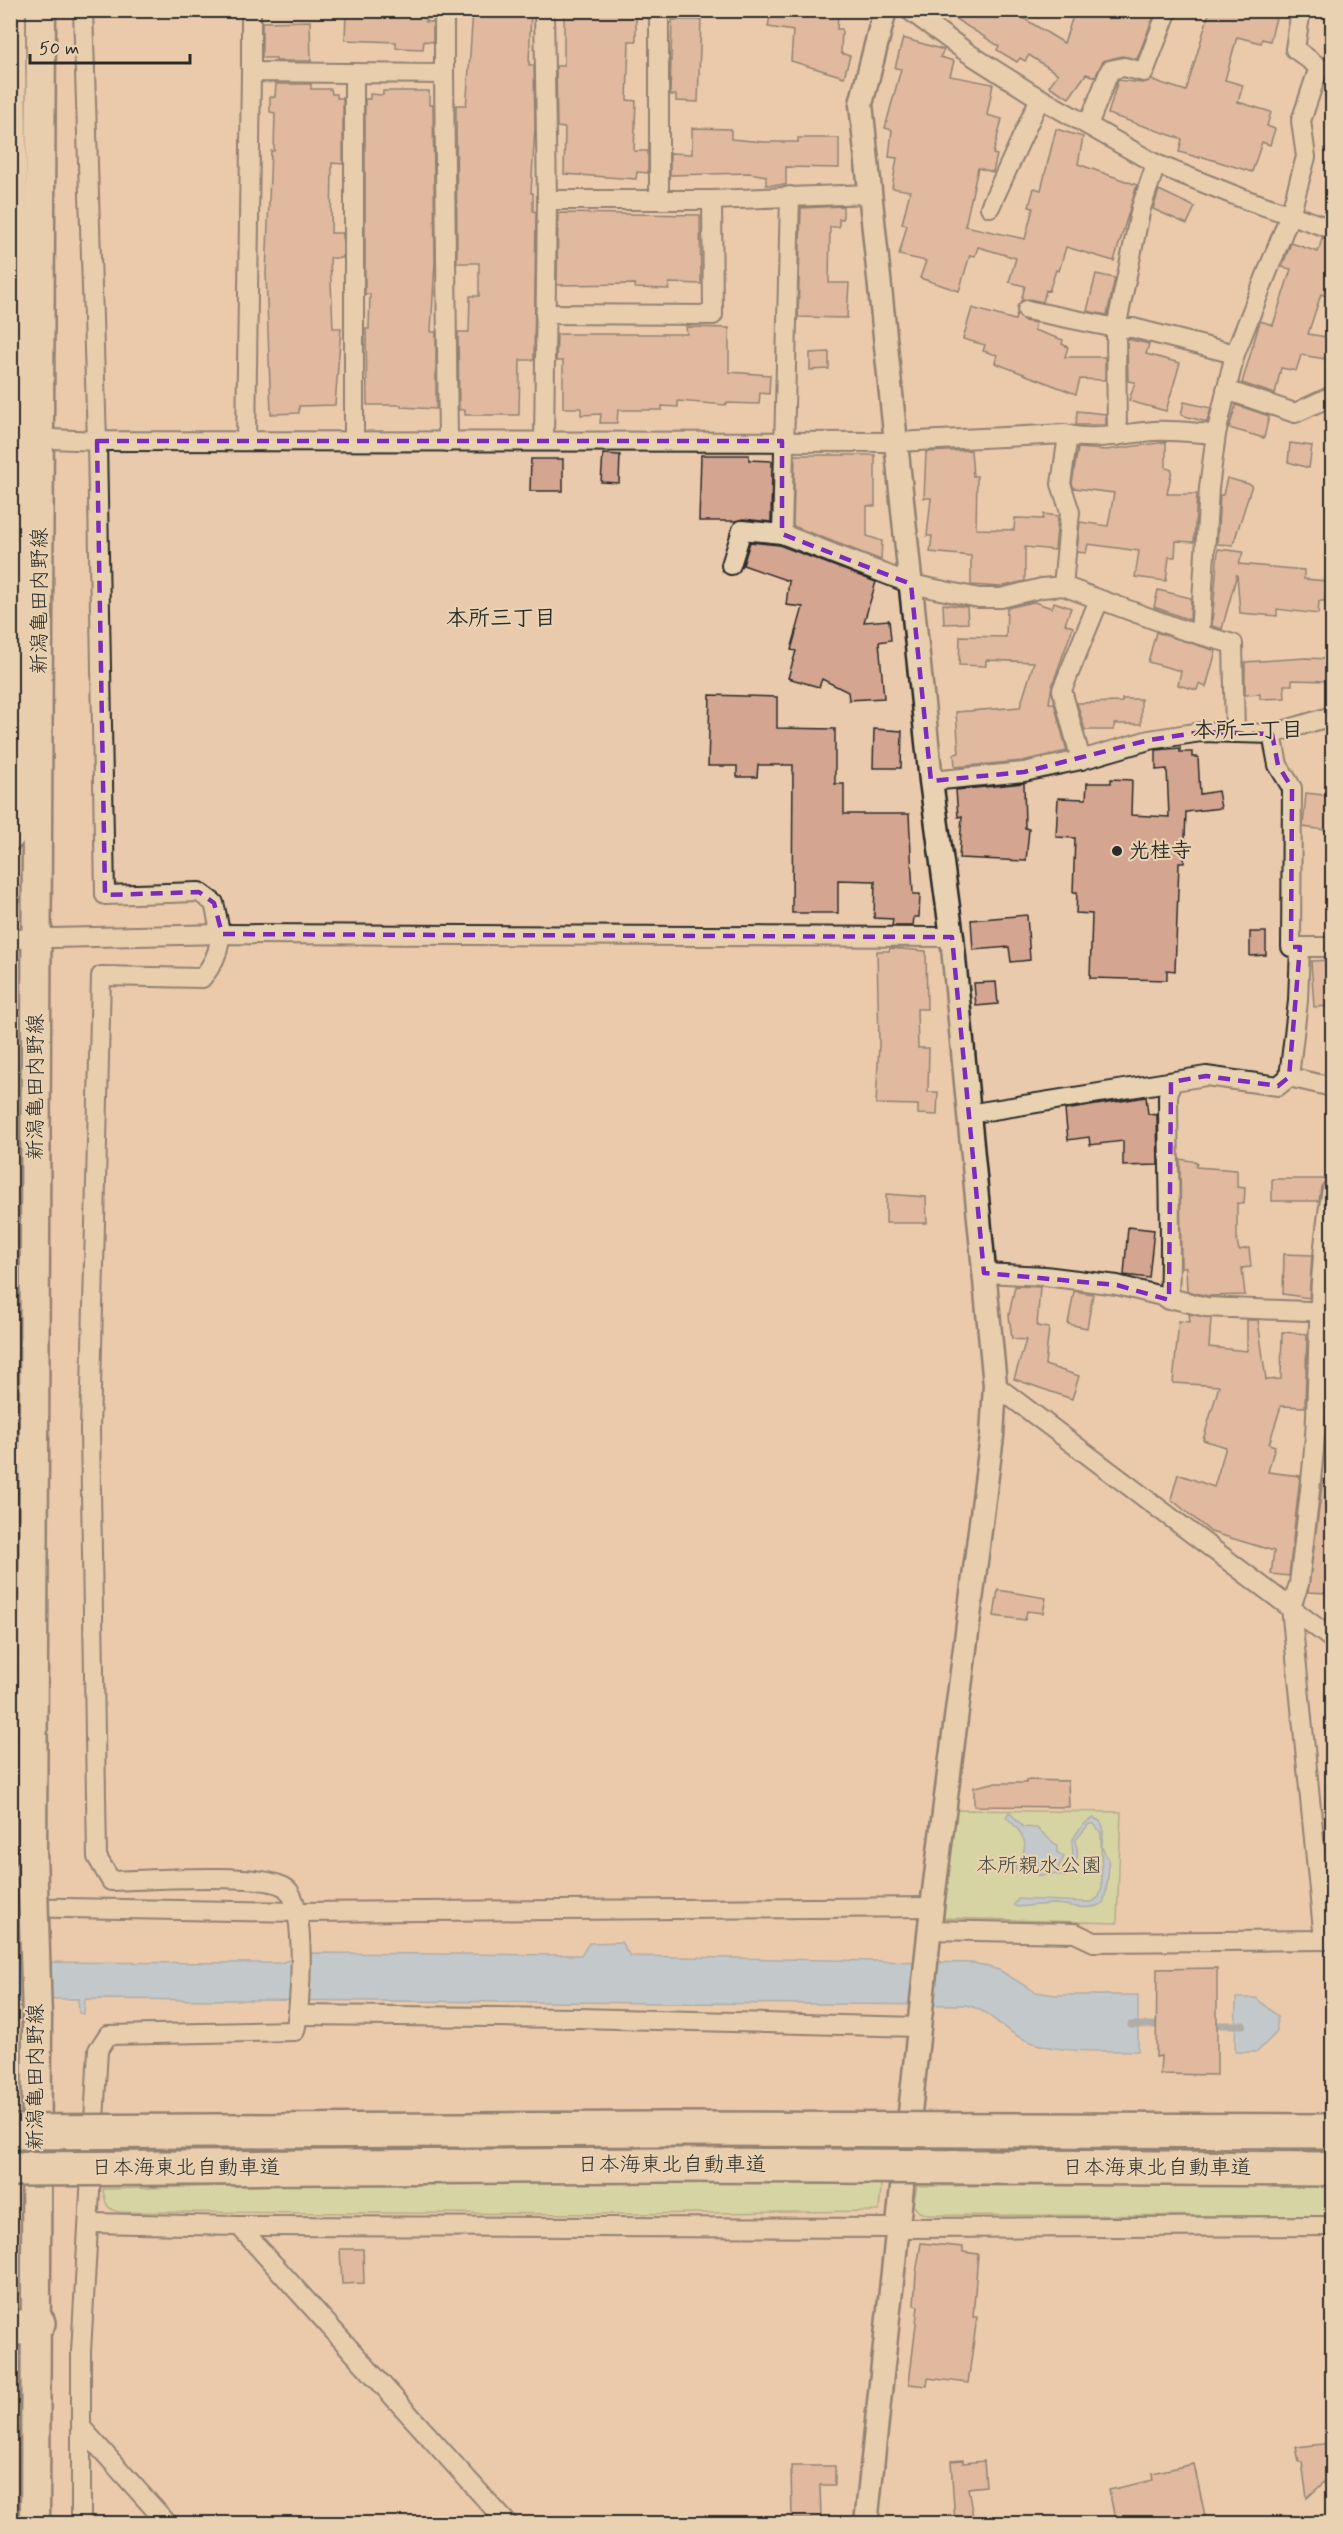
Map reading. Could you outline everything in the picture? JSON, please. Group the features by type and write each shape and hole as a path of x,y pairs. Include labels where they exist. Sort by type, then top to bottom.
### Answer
{"highway":[{"name":"日本海東北自動車道","path":"10,2132 667,2129 1332,2131"},
{"name":"日本海東北自動車道","path":"10,2169 668,2164 1332,2169"}],"main road":[{"name":"新潟亀田内野線","path":"11,10 22,438 32,1852 37,2019 20,2324 35,2523"},
{"name":"新潟亀田内野線","path":"10,836 22,438 41,10"}],"street":[{"path":"81,2523 81,2352 98,2050 108,2035 295,2031 298,2015 300,1942 299,1912 287,1888 277,1883 250,1878 111,1881 97,1857 90,1430 101,976 202,978 213,965 222,934 214,903 199,892 105,895 97,441 83,10"},
{"path":"246,440 251,10"},
{"path":"444,10 448,442"},
{"path":"544,10 547,200 544,441"},
{"path":"659,10 659,200"},
{"path":"866,2523 929,1930 992,1436 996,1385 952,937 931,781 861,104 885,10"},
{"path":"909,10 968,53 1040,98 1156,164 1332,229"},
{"path":"1088,125 1110,70 1124,67 1144,72 1168,10"},
{"path":"1200,634 1209,488 1216,434 1235,354 1290,215 1306,157 1301,121 1319,67 1295,49 1301,10"},
{"path":"251,72 444,74"},
{"path":"354,73 354,440"},
{"path":"990,207 1040,98"},
{"path":"1117,436 1116,328 1140,208 1156,164"},
{"path":"547,200 712,200 870,194"},
{"path":"782,534 782,441 790,196"},
{"path":"545,314 713,315 712,200"},
{"path":"1027,310 1116,328 1133,328 1235,354"},
{"path":"1226,390 1295,413 1332,396"},
{"path":"22,438 97,441 896,442 1068,435 1076,437 1117,436 1156,431 1216,434"},
{"path":"1063,586 1070,512 1060,484 1068,435"},
{"path":"731,565 742,530 782,534 910,584 979,598 1001,598 1042,588 1063,586 1233,644 1235,733"},
{"path":"1081,760 1062,690 1099,600"},
{"path":"931,781 1024,772 1081,760 1149,740 1201,732 1272,734 1332,716"},
{"path":"1272,734 1278,765 1292,788 1291,947 1332,947"},
{"path":"24,939 222,934 952,937"},
{"path":"968,1114 1206,1076 1278,1086 1289,1077 1298,1001 1300,947"},
{"path":"1289,1077 1332,1088"},
{"path":"1169,1300 1171,1252 1168,1201 1168,1096 1171,1082"},
{"path":"929,1930 1075,1933 1094,1942 1328,1940 1291,1607 1299,1584 1316,1418 1325,1311 1326,1225 1332,1189"},
{"path":"984,1273 1045,1276 1117,1286 1206,1307 1325,1311"},
{"path":"996,1385 1332,1639"},
{"path":"10,1907 299,1912 932,1907"},
{"path":"298,2015 579,2018 918,2027"},
{"path":"89,2223 239,2226 897,2228 1332,2226"},
{"path":"239,2226 508,2523"},
{"path":"81,2427 168,2523"}],"highlighted area":[{"path":"97,441 782,441 782,534 911,584 931,781 1024,772 1149,740 1201,732 1272,734 1278,765 1292,788 1291,947 1300,947 1289,1077 1278,1086 1206,1076 1171,1082 1169,1300 1117,1285 984,1273 952,937 222,934 214,903 199,892 105,895"}],"green space":[{"name":"本所親水公園","path":"954,1810 1121,1812 1117,1923 944,1918"},
{"path":"374,2183 880,2183 881,2187 879,2211 630,2214 119,2212 108,2207 103,2189"},
{"path":"1332,2185 1332,2216 929,2215 919,2212 913,2205 917,2186"}],"water":[{"path":"1009,1812 1023,1827 1037,1828 1057,1846 1057,1852 1064,1857 1059,1866 1060,1871 1065,1873 1072,1862 1072,1841 1076,1834 1091,1819 1098,1820 1103,1826 1102,1847 1108,1864 1103,1903 1085,1908 1056,1904 1017,1907 1014,1905 1018,1899 1092,1902 1099,1897 1102,1887 1101,1833 1094,1824 1089,1824 1075,1841 1077,1860 1073,1869 1065,1877 1057,1874 1043,1875 1016,1871 1015,1866 1021,1859 1025,1846 1022,1834 1006,1817"},
{"path":"621,1942 630,1956 974,1963 999,1970 1035,1992 1056,1995 1138,1995 1138,2051 1047,2047 1019,2037 987,2014 965,2005 85,1999 84,2014 79,2013 78,1999 11,1999 11,1962 280,1963 311,1953 581,1955 589,1943"},
{"path":"1236,1998 1256,1998 1277,2016 1277,2032 1257,2052 1235,2052"}],"building":[{"path":"346,10 426,13 426,22 433,22 433,42 424,41 423,49 396,48 396,42 345,40"},
{"path":"473,10 531,10 529,65 534,65 535,127 531,193 533,193 533,211 536,212 534,360 520,360 519,415 465,415 465,410 459,410 458,332 469,332 470,296 479,296 479,263 457,263 456,105 466,105"},
{"path":"564,10 636,12 636,41 629,41 627,100 636,101 634,151 648,151 648,173 637,172 636,179 564,174 565,128 557,127 556,66 564,66"},
{"path":"771,10 831,10 831,14 838,15 837,29 842,29 841,53 850,56 844,77 791,61 793,31 768,27"},
{"path":"941,10 1010,10 1064,43 1075,10 1108,10 1131,17 1133,10 1155,13 1137,59 1122,56 1103,61 1095,77 1086,74 1069,98 1049,86 1058,74 1029,55 1025,61 1020,58 1017,62 997,50 999,46"},
{"path":"1210,10 1278,10 1270,41 1262,39 1261,43 1237,37 1225,80 1243,85 1238,102 1271,112 1267,126 1275,129 1270,145 1262,142 1252,172 1179,152 1182,139 1108,114 1118,80 1142,83 1152,80 1186,91"},
{"path":"672,20 701,20 698,102 676,101 676,95 670,95"},
{"path":"310,21 311,61 276,61 276,58 262,58 262,22"},
{"path":"903,38 944,50 940,57 954,61 950,76 993,84 987,115 1002,119 993,154 997,155 993,172 978,168 965,226 1025,239 1033,208 1029,207 1034,188 1041,190 1056,129 1083,137 1078,164 1137,185 1114,261 1066,247 1059,271 1056,270 1043,302 1029,299 1021,301 1025,286 1009,282 1016,258 978,247 975,256 970,255 959,291 920,278 926,261 899,255 907,225 902,224 910,191 892,188 897,158 889,157 892,130 885,128 901,69 895,68"},
{"path":"276,84 311,84 311,89 331,89 332,94 337,94 337,98 343,98 343,164 332,163 331,233 343,233 343,258 330,258 333,328 341,328 335,405 299,406 299,413 271,414 266,274 271,151 274,151 275,113 270,112 270,97 275,97"},
{"path":"383,91 429,91 429,105 433,105 435,262 431,332 436,332 436,409 401,407 401,405 367,405 366,329 369,329 370,294 365,294 365,99 370,99 370,94 383,95"},
{"path":"692,128 731,129 731,139 764,142 798,142 798,138 839,138 839,168 786,167 786,185 766,185 766,176 749,173 670,175 670,153 692,154"},
{"path":"1159,190 1195,207 1187,224 1153,209"},
{"path":"843,206 843,219 839,219 839,227 830,227 829,283 849,283 847,318 798,317 801,208"},
{"path":"558,213 700,215 701,284 669,283 669,289 635,288 635,284 557,285"},
{"path":"1322,238 1332,240 1332,298 1321,294 1308,334 1332,338 1332,360 1301,355 1296,371 1281,368 1275,394 1242,383 1260,321 1273,325 1291,269 1282,267 1291,243 1318,252"},
{"path":"1096,274 1115,278 1107,315 1087,311"},
{"path":"972,308 1015,320 1017,314 1024,321 1036,323 1034,330 1063,340 1062,344 1068,347 1065,357 1105,357 1105,380 1080,379 1076,394 995,363 997,355 983,351 985,345 963,339"},
{"path":"686,327 729,328 729,372 770,375 769,394 760,393 759,404 726,403 726,405 678,401 678,407 662,406 662,410 618,410 617,423 600,423 601,414 581,415 581,408 563,408 563,361 556,361 557,334 687,334"},
{"path":"1127,339 1149,344 1146,354 1180,363 1166,411 1129,401 1135,382 1128,381"},
{"path":"829,352 829,369 810,370 810,353"},
{"path":"1184,402 1211,408 1207,422 1181,415"},
{"path":"1236,405 1269,416 1264,438 1229,428"},
{"path":"1077,411 1106,414 1106,425 1076,425"},
{"path":"1166,442 1166,468 1172,470 1167,494 1197,494 1194,542 1176,541 1175,557 1169,557 1166,581 1135,577 1139,551 1088,544 1086,553 1077,552 1080,522 1108,526 1114,493 1074,488 1072,483 1078,448 1106,450"},
{"path":"1290,443 1312,446 1309,468 1288,462"},
{"path":"971,450 973,476 977,476 976,529 1014,530 1015,518 1043,519 1044,514 1058,516 1055,550 1025,547 1025,581 1000,587 971,585 971,556 930,552 932,536 927,536 931,498 924,498 926,452"},
{"path":"603,454 620,455 619,483 601,482"},
{"path":"701,455 749,455 749,460 772,461 771,522 743,519 699,521"},
{"path":"795,455 875,455 875,506 867,506 867,536 882,541 881,560 793,526"},
{"path":"531,459 563,459 563,491 530,491"},
{"path":"1227,478 1252,485 1233,545 1217,544 1220,495 1223,495"},
{"path":"750,542 779,545 876,582 864,622 889,620 891,640 879,642 884,698 849,700 848,692 822,679 819,687 788,678 796,651 791,650 803,607 786,605 789,581 743,565"},
{"path":"1218,549 1243,552 1239,564 1304,570 1304,579 1327,581 1325,601 1319,601 1318,614 1277,609 1277,616 1240,613 1237,574 1222,629 1212,626"},
{"path":"1158,590 1191,598 1190,620 1154,607"},
{"path":"1034,602 1052,608 1054,602 1071,608 1065,624 1073,627 1052,686 1049,703 1054,703 1067,751 1022,761 955,767 954,754 959,753 956,712 1020,707 1034,662 986,660 986,666 959,665 960,636 1006,637 1007,608"},
{"path":"943,604 967,607 968,623 944,624"},
{"path":"1156,632 1216,651 1206,687 1199,684 1197,690 1178,685 1181,671 1148,662"},
{"path":"1328,659 1327,681 1292,680 1292,685 1284,685 1285,698 1260,699 1260,694 1245,695 1245,662"},
{"path":"710,695 777,697 777,728 835,729 835,784 844,784 844,814 909,814 913,894 920,894 919,917 914,917 913,926 892,926 893,919 874,918 875,881 838,880 838,913 792,913 793,765 758,765 757,777 737,777 737,766 708,766"},
{"path":"1122,699 1141,699 1141,724 1114,724 1114,730 1085,730 1077,703 1122,702"},
{"path":"874,729 902,731 901,768 873,768"},
{"path":"1180,748 1180,752 1192,752 1192,757 1198,757 1200,794 1218,791 1221,808 1186,812 1184,863 1179,863 1175,971 1167,970 1167,980 1090,978 1092,914 1076,913 1077,892 1073,892 1075,838 1056,837 1058,798 1086,799 1087,783 1111,783 1111,779 1132,780 1131,815 1169,817 1167,769 1156,770 1156,750"},
{"path":"1024,783 1025,828 1029,829 1026,861 959,858 962,816 958,817 956,790"},
{"path":"1306,793 1332,796 1332,831 1303,827"},
{"path":"1027,915 1030,960 1011,962 1009,947 973,950 971,920"},
{"path":"1250,932 1266,932 1266,955 1250,956"},
{"path":"890,948 926,951 927,1009 917,1009 918,1048 929,1048 928,1092 938,1092 937,1115 918,1114 918,1105 876,1104 879,1044 877,951 889,951"},
{"path":"1332,960 1332,1006 1314,1007 1311,961"},
{"path":"996,982 998,1004 976,1006 974,983"},
{"path":"1146,1097 1148,1114 1157,1115 1158,1165 1123,1166 1123,1141 1090,1145 1089,1137 1068,1140 1065,1110"},
{"path":"1180,1159 1197,1162 1196,1167 1237,1170 1237,1187 1245,1188 1244,1204 1237,1203 1237,1241 1239,1250 1249,1248 1251,1267 1242,1268 1245,1295 1208,1296 1187,1291 1186,1267 1181,1267"},
{"path":"1272,1179 1327,1179 1321,1187 1319,1201 1272,1201"},
{"path":"886,1194 926,1197 927,1223 886,1223"},
{"path":"1128,1227 1154,1230 1149,1278 1124,1275"},
{"path":"1284,1254 1312,1255 1309,1298 1283,1294"},
{"path":"1015,1286 1040,1287 1037,1326 1049,1328 1045,1365 1079,1376 1072,1399 1014,1379 1026,1340 1012,1339 1009,1315"},
{"path":"1074,1291 1093,1294 1087,1328 1068,1324"},
{"path":"1189,1314 1211,1318 1209,1347 1247,1351 1247,1320 1258,1320 1266,1380 1281,1379 1282,1332 1307,1334 1305,1407 1281,1406 1269,1444 1275,1446 1268,1472 1300,1476 1289,1576 1271,1574 1274,1551 1211,1532 1171,1499 1178,1474 1214,1487 1226,1447 1203,1440 1219,1386 1173,1383 1179,1321 1190,1322"},
{"path":"1323,1479 1332,1480 1332,1540 1327,1593 1308,1592"},
{"path":"998,1590 1046,1598 1043,1613 1027,1611 1025,1620 994,1616"},
{"path":"1026,1780 1068,1781 1069,1807 974,1806 974,1787 993,1783 1026,1783"},
{"path":"1217,1968 1217,2075 1160,2074 1161,2056 1156,2057 1157,1969"},
{"path":"921,2243 963,2247 963,2252 978,2254 973,2317 977,2317 968,2383 928,2378 927,2386 909,2384 918,2306 914,2305 916,2273"},
{"path":"340,2249 363,2249 364,2283 342,2284"},
{"path":"1332,2443 1332,2475 1307,2498 1302,2462 1299,2462 1296,2447"},
{"path":"963,2460 963,2463 984,2461 986,2486 968,2488 974,2523 955,2523 951,2461"},
{"path":"1194,2464 1205,2516 1172,2523 1116,2523 1109,2490 1153,2480 1152,2473"},
{"path":"791,2466 835,2466 835,2485 820,2485 821,2519 792,2519"}],"waterway":[{"path":"1131,2025 1165,2025"},
{"path":"1209,2025 1243,2025"}],"place":[{"name":"光桂寺","path":"1117,851"}],"district":[{"name":"本所三丁目","path":"501,619"},
{"name":"本所二丁目","path":"1248,731"}]}
